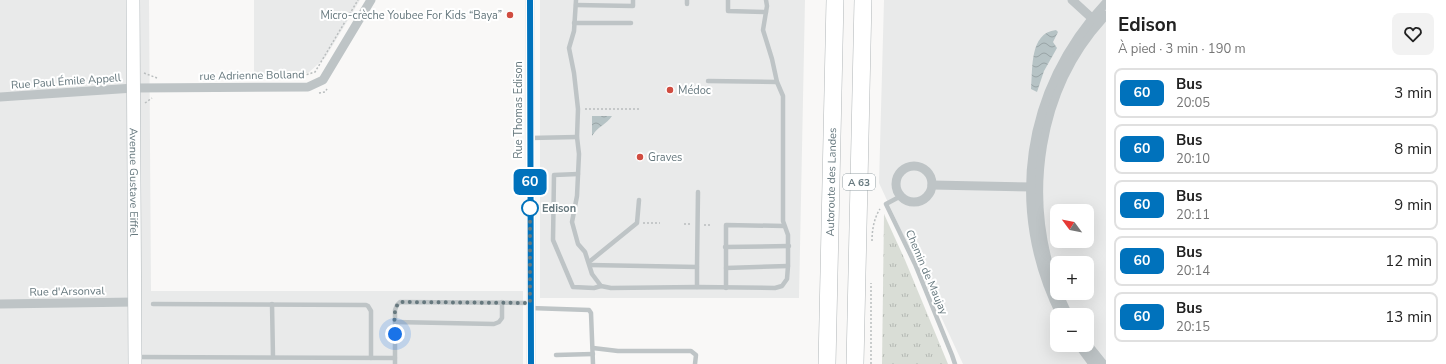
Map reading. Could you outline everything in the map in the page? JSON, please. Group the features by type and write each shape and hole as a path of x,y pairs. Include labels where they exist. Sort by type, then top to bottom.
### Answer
{"highway":[{"name":"Autoroute des Landes","path":"827,364 835,0"},
{"name":"A 63","path":"855,364 863,0"}],"street":[{"name":"Avenue Gustave Eiffel","path":"134,0 135,360"},
{"name":"rue Adrienne Bolland","path":"134,88 308,87 323,80 371,0"},
{"name":"Rue Thomas Edison","path":"530,0 531,364"},
{"path":"1072,0 1094,21"},
{"path":"1058,308 1041,266 1033,225 1034,187 1032,156 1037,131 1051,86 1074,43 1094,21 1106,3"},
{"path":"1094,21 1106,14"},
{"name":"Rue Paul Émile Appell","path":"0,97 134,88"},
{"path":"914,166 924,170 931,179 932,185 930,191 922,200 911,202 901,196 897,191 897,180 899,174 908,167 914,166"},
{"path":"932,185 1034,187"},
{"path":"1034,187 1040,216 1043,242 1050,270"},
{"name":"Rue d'Arsonval","path":"0,304 135,302"},
{"path":"1084,352 1092,364"},
{"path":"1093,352 1103,364"}],"lane":[{"path":"601,286 592,274 585,252 578,244 572,222 577,196 579,154 577,137 578,109 574,73 569,48 574,31 576,2 633,6 633,0"},
{"path":"728,0 728,11 766,12"},
{"path":"578,174 554,175 553,240 573,287 775,288 782,286 787,278 788,266 788,235 783,221 784,96 777,82 771,54 763,30 767,6 766,0"},
{"path":"574,23 631,24"},
{"path":"708,82 777,82"},
{"path":"530,138 577,137"},
{"path":"697,287 696,267 698,192"},
{"path":"886,204 901,196"},
{"path":"589,264 638,223 639,200"},
{"name":"Chemin de Maujay","path":"886,204 914,264 955,364"},
{"path":"726,288 726,226 784,226"},
{"path":"725,246 788,246"},
{"path":"589,264 696,267"},
{"path":"726,268 788,266"},
{"path":"395,364 395,310 400,302 502,302 589,310 591,313 593,364"},
{"path":"395,322 494,324 499,322 502,318 502,302"},
{"path":"153,304 366,305 371,311 372,358"},
{"path":"272,304 273,357"},
{"path":"593,348 618,351 691,351 696,355 695,364"},
{"path":"556,356 593,354"},
{"path":"135,360 273,357 395,358"}],"path":[{"path":"298,77 315,72 358,0"},
{"path":"143,72 156,78"},
{"path":"578,109 639,108"},
{"path":"872,246 874,222 877,213 882,206 886,204"},
{"path":"638,223 660,223"},
{"path":"871,278 871,364"}],"shaded area":[{"path":"0,0 149,0 151,291 523,291 523,364 0,364"},
{"path":"254,0 360,0 325,58 308,73 254,74"},
{"path":"540,0 805,0 799,298 540,298"},
{"path":"884,0 1106,0 1106,364 963,364 879,183"}],"green space":[{"path":"884,214 905,260 948,364 882,364"}],"water":[{"path":"1056,30 1058,32 1053,42 1057,48 1044,71 1037,92 1031,89 1034,53 1041,38 1047,33"},
{"path":"592,116 612,116 592,136"}],"bus line":[{"name":"60","path":"530,0 531,364"}],"place":[{"name":"Micro-crèche Youbee For Kids “Baya”","path":"510,15"},
{"name":"Médoc","path":"670,90"},
{"name":"Graves","path":"640,157"},
{"name":"Edison","path":"530,208"}],"route":[{"path":"395,334 395,310 400,302 530,303 530,208"}]}
